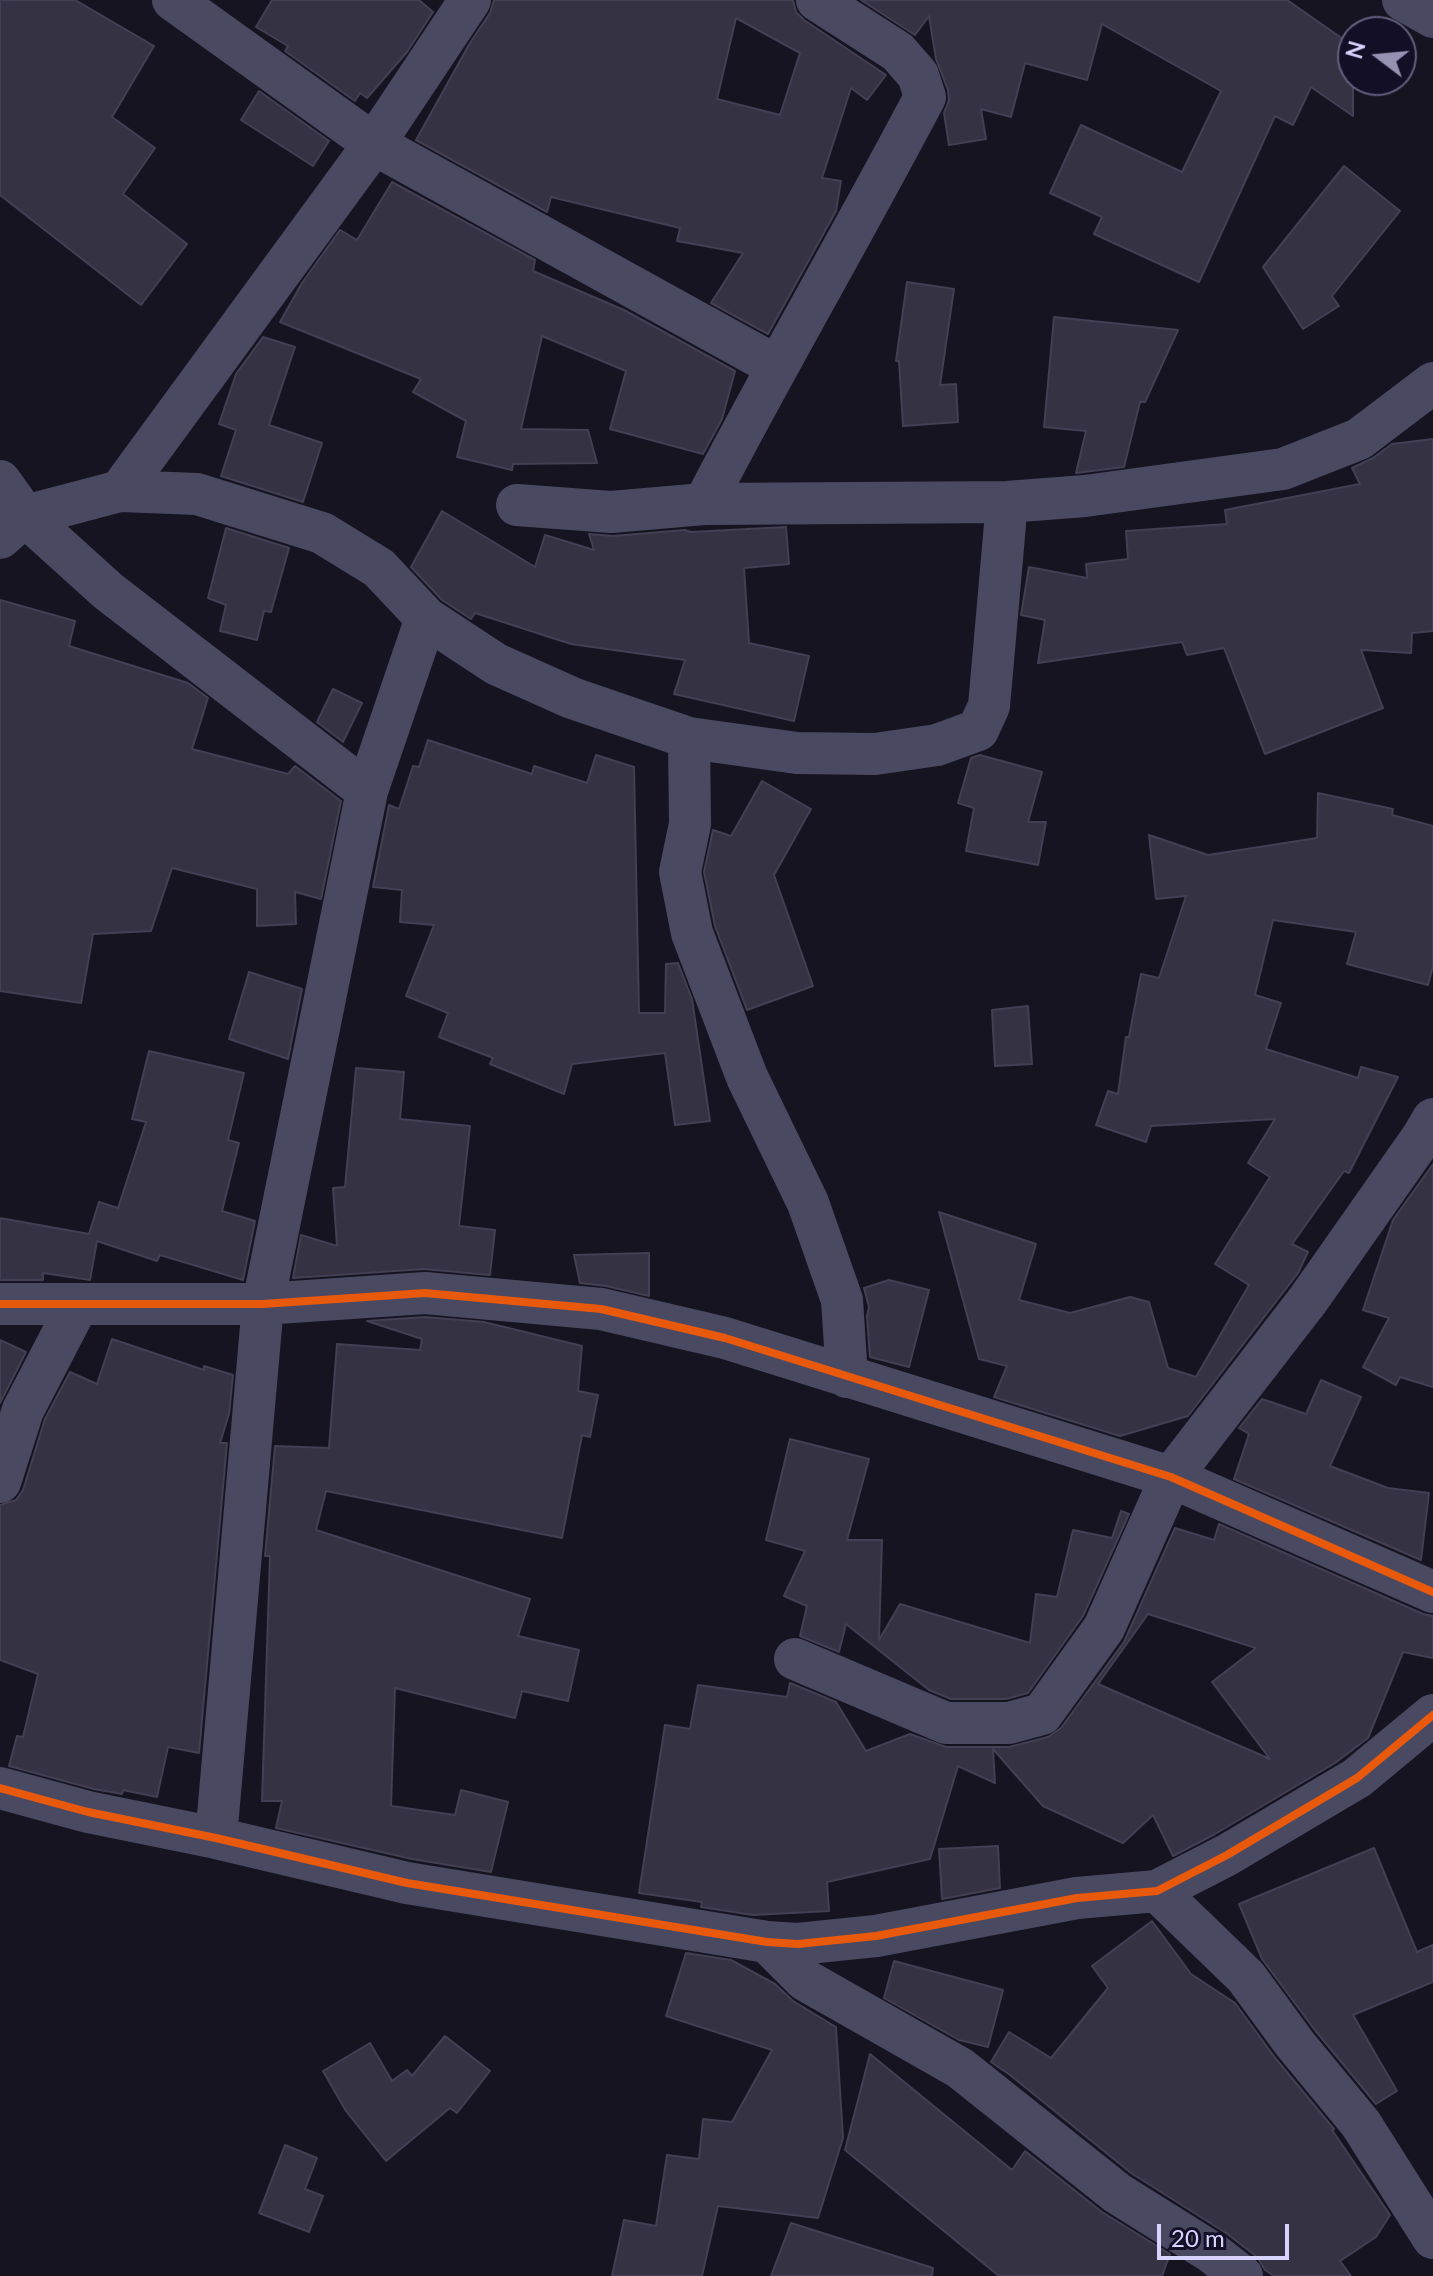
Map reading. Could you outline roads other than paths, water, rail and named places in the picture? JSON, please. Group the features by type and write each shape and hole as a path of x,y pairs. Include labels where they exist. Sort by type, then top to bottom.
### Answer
{"street":[{"path":"173,0 374,144 776,366"},
{"path":"120,491 374,144 470,0"},
{"path":"704,504 776,366 870,202 925,97 918,75 898,52 817,0"},
{"path":"1403,0 1433,17"},
{"path":"517,505 611,512 704,504 1007,502 1085,496 1283,469 1359,439 1433,383"},
{"path":"0,481 12,527 108,591 367,791"},
{"path":"12,527 120,491 197,494 322,533 379,568 426,618 496,664 559,693 689,738 797,753 875,754 937,745 978,730 989,706 1007,502"},
{"path":"216,1838 263,1304 367,791 426,618"},
{"path":"689,738 690,824 680,872 692,933 747,1077 808,1203 842,1300 847,1377"},
{"path":"795,1659 946,1723 1009,1723 1042,1714 1104,1628 1171,1477 1308,1300 1430,1132"},
{"path":"0,1304 263,1304 425,1293 601,1309 725,1338 1171,1477 1433,1592"},
{"path":"0,1482 23,1410 78,1304"},
{"path":"0,1788 88,1812 216,1838 407,1883 767,1942 798,1944 876,1936 1077,1898 1157,1891 1227,1855 1357,1778 1433,1715"},
{"path":"1157,1891 1246,1977 1295,2044 1361,2124 1433,2238"},
{"path":"767,1942 805,1980 960,2068 1117,2193 1211,2252 1242,2276"}]}
